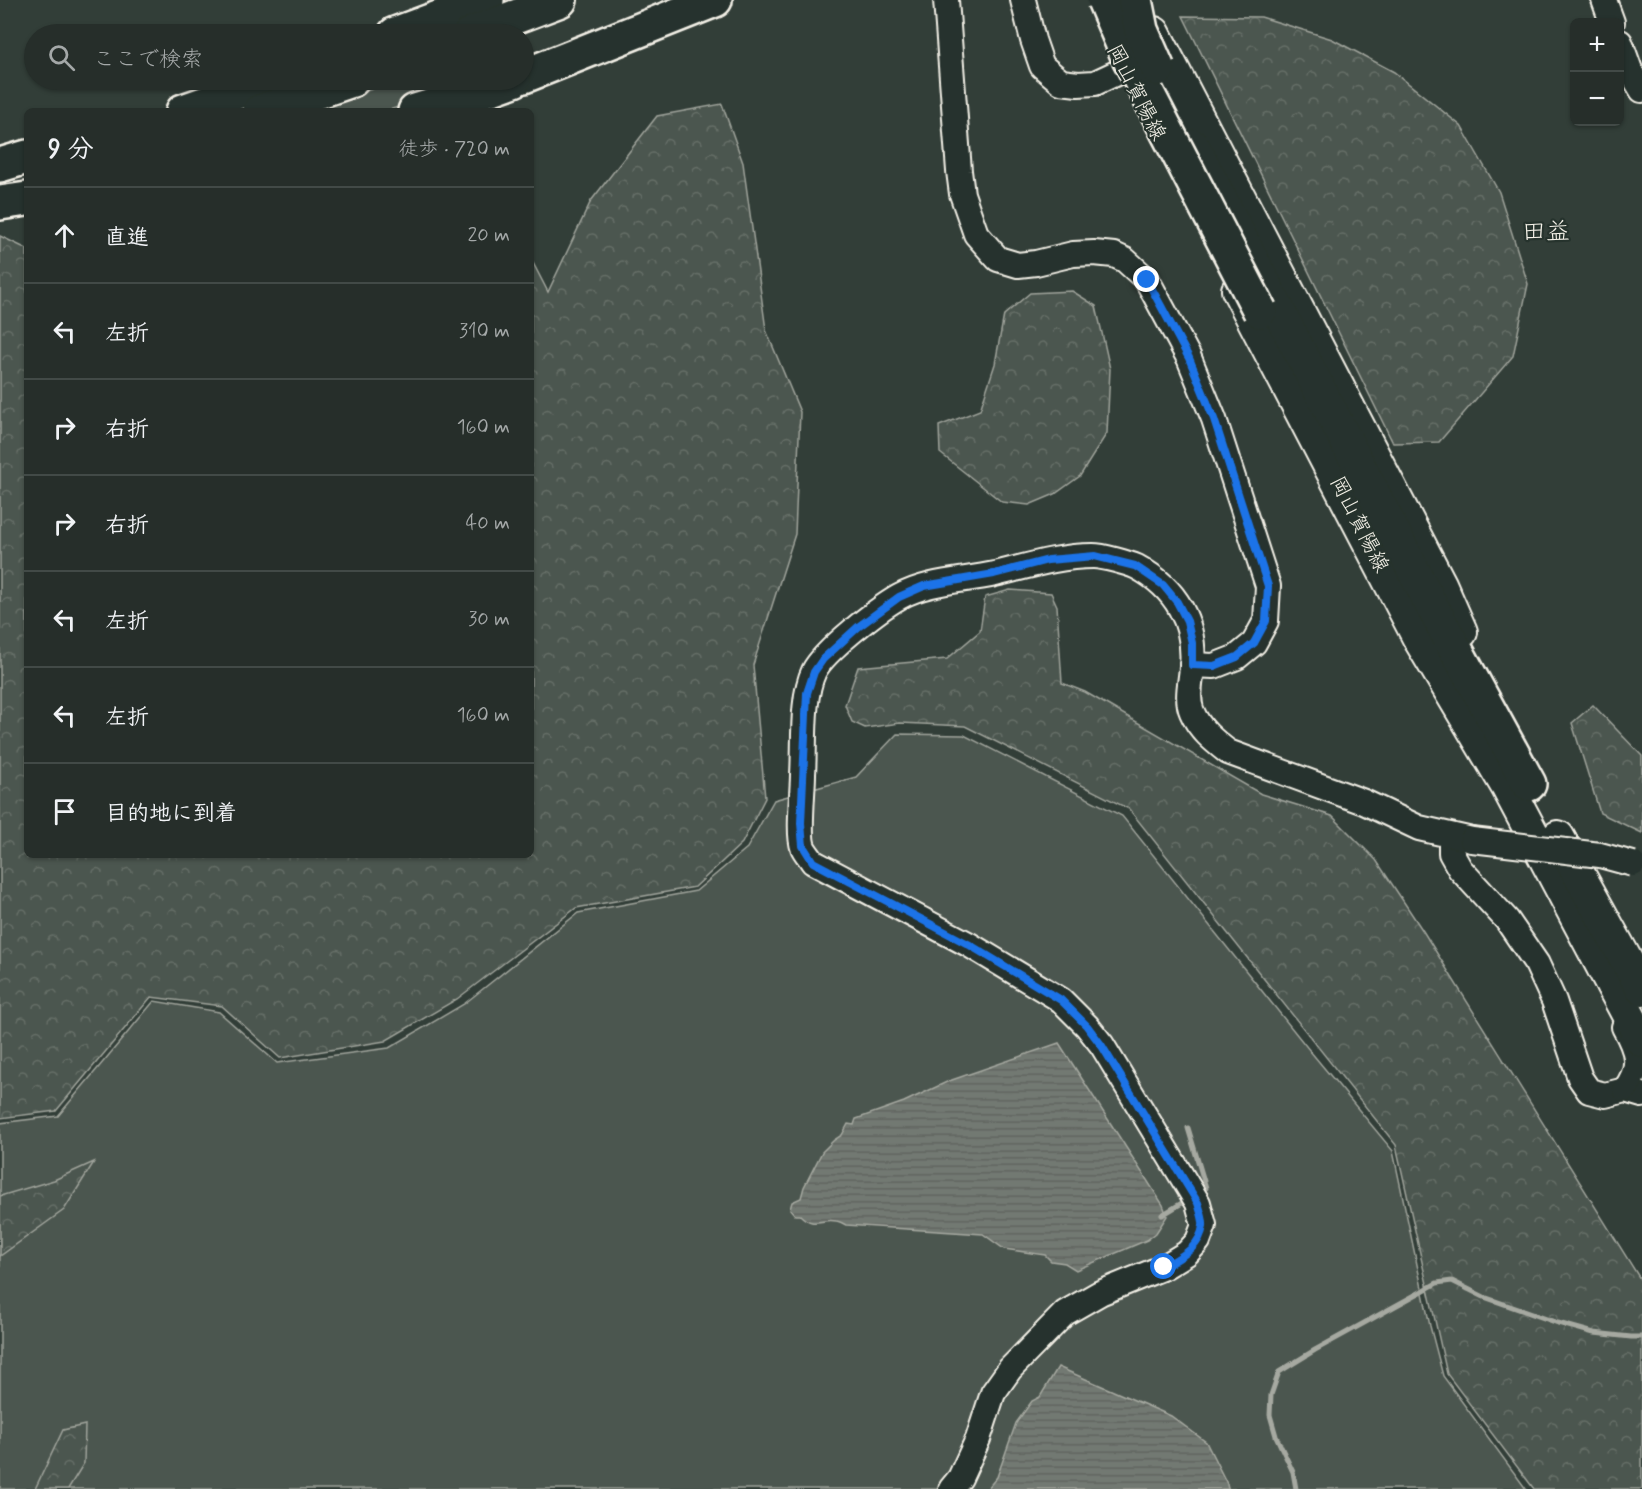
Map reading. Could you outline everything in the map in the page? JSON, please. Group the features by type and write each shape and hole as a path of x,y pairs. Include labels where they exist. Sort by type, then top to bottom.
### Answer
{"highway":[{"path":"436,24 473,15 560,0"},
{"path":"534,72 715,0"},
{"path":"1104,0 1127,54 1260,311 1428,627 1518,785"},
{"path":"1137,0 1141,30 1176,113 1433,608 1518,785"},
{"path":"192,108 244,90"},
{"path":"269,108 322,90"},
{"path":"425,108 483,90"},
{"path":"0,165 24,158"},
{"path":"0,180 24,175"},
{"path":"0,203 24,199"}],"main road":[{"name":"岡山賀陽線","path":"1091,0 1124,70 1420,640 1571,861 1642,988"},
{"name":"岡山賀陽線","path":"1137,0 1440,584 1518,785 1562,890 1642,1041"}],"street":[{"path":"946,0 959,171 962,194 975,234 998,259 1018,265 1083,253 1114,255 1125,260 1147,280 1189,358 1214,419 1268,586 1266,621 1254,643 1237,657 1214,666 1192,665"},
{"path":"1023,0 1042,66 1061,82 1095,83 1163,51"},
{"path":"1604,0 1611,18"},
{"path":"1624,53 1630,70 1642,90"},
{"path":"951,1489 960,1478 978,1439 993,1393 1025,1353 1065,1313 1100,1293 1164,1267 1187,1253 1198,1241 1204,1225 1198,1203 1102,1046 1087,1026 1061,1000 968,944 813,862 803,846 801,823 807,693 814,672 823,659 858,627 899,597 924,586 994,574 1048,560 1095,556 1135,566 1163,585 1177,602 1187,621 1192,643 1189,697 1191,711 1211,738 1228,752 1364,802 1419,828 1461,838 1600,855 1637,866"},
{"path":"1461,838 1451,853 1460,869 1507,920 1537,964 1554,1001 1580,1077 1589,1091 1605,1095 1633,1093 1637,1067 1636,1055 1627,1032 1579,941 1565,909 1562,890"},
{"path":"1571,861 1599,885 1642,964"}],"green space":[{"path":"1183,16 1261,17 1332,39 1394,72 1461,126 1499,192 1528,284 1513,356 1439,442 1393,443"},
{"path":"369,90 451,90 395,108 318,108"},
{"path":"722,104 743,163 766,330 800,412 795,534 753,665 765,798 742,843 695,887 576,908 457,999 385,1041 280,1058 222,1006 151,997 56,1111 0,1118 0,236 24,248 24,858 534,858 534,265 548,292 591,201 657,116"},
{"path":"1072,291 1096,306 1110,369 1107,433 1080,476 1055,494 1029,505 1002,502 940,453 939,426 980,410 995,364 1004,315 1030,293"},
{"path":"1010,590 1051,593 1057,606 1062,683 1085,692 1261,794 1332,816 1376,860 1423,931 1642,1282 1642,1489 1534,1489 1447,1374 1396,1145 1129,809 965,726 900,723 865,728 852,722 845,705 858,667 947,659 980,631 985,597"},
{"path":"1593,705 1642,756 1642,833 1600,813 1572,723"},
{"path":"897,734 964,735 1122,816 1393,1151 1430,1326 1443,1376 1526,1489 0,1489 0,1123 58,1116 154,1001 219,1012 277,1063 389,1048 464,1004 578,913 696,891 747,848 774,800 856,777"},
{"path":"94,1162 64,1210 0,1256 0,1196 54,1180"},
{"path":"85,1425 84,1463 68,1489 35,1489 63,1430"}],"shaded area":[{"path":"1059,1043 1163,1205 1167,1216 1156,1233 1147,1240 1076,1270 1065,1263 1051,1261 1045,1255 1004,1249 983,1234 846,1225 831,1220 814,1222 795,1215 790,1209 792,1202 801,1198 804,1187 822,1152 842,1135 848,1124 854,1125 856,1119 904,1102 949,1081"},
{"path":"1058,1367 1171,1416 1206,1442 1228,1489 987,1489 997,1477 1016,1423 1032,1401 1040,1397"}],"waterway":[{"path":"1188,1128 1206,1188 1203,1189"},
{"path":"1162,1215 1187,1200"},
{"path":"1296,1489 1293,1472 1276,1436 1270,1415 1271,1395 1279,1372 1437,1283 1452,1281 1484,1297 1594,1333 1642,1337"}],"district":[{"name":"田益","path":"1546,231"}],"route":[{"path":"1147,280 1189,358 1214,419 1260,558 1268,586 1266,621 1254,643 1237,657 1214,666 1192,665 1192,643 1187,621 1177,602 1163,585 1135,566 1095,556 1048,560 994,574 924,586 899,597 881,609 834,648 814,672 807,693 801,823 803,846 813,862 968,944 1061,1000 1087,1026 1102,1046 1198,1203 1204,1225 1198,1241 1187,1253 1164,1267"}]}
